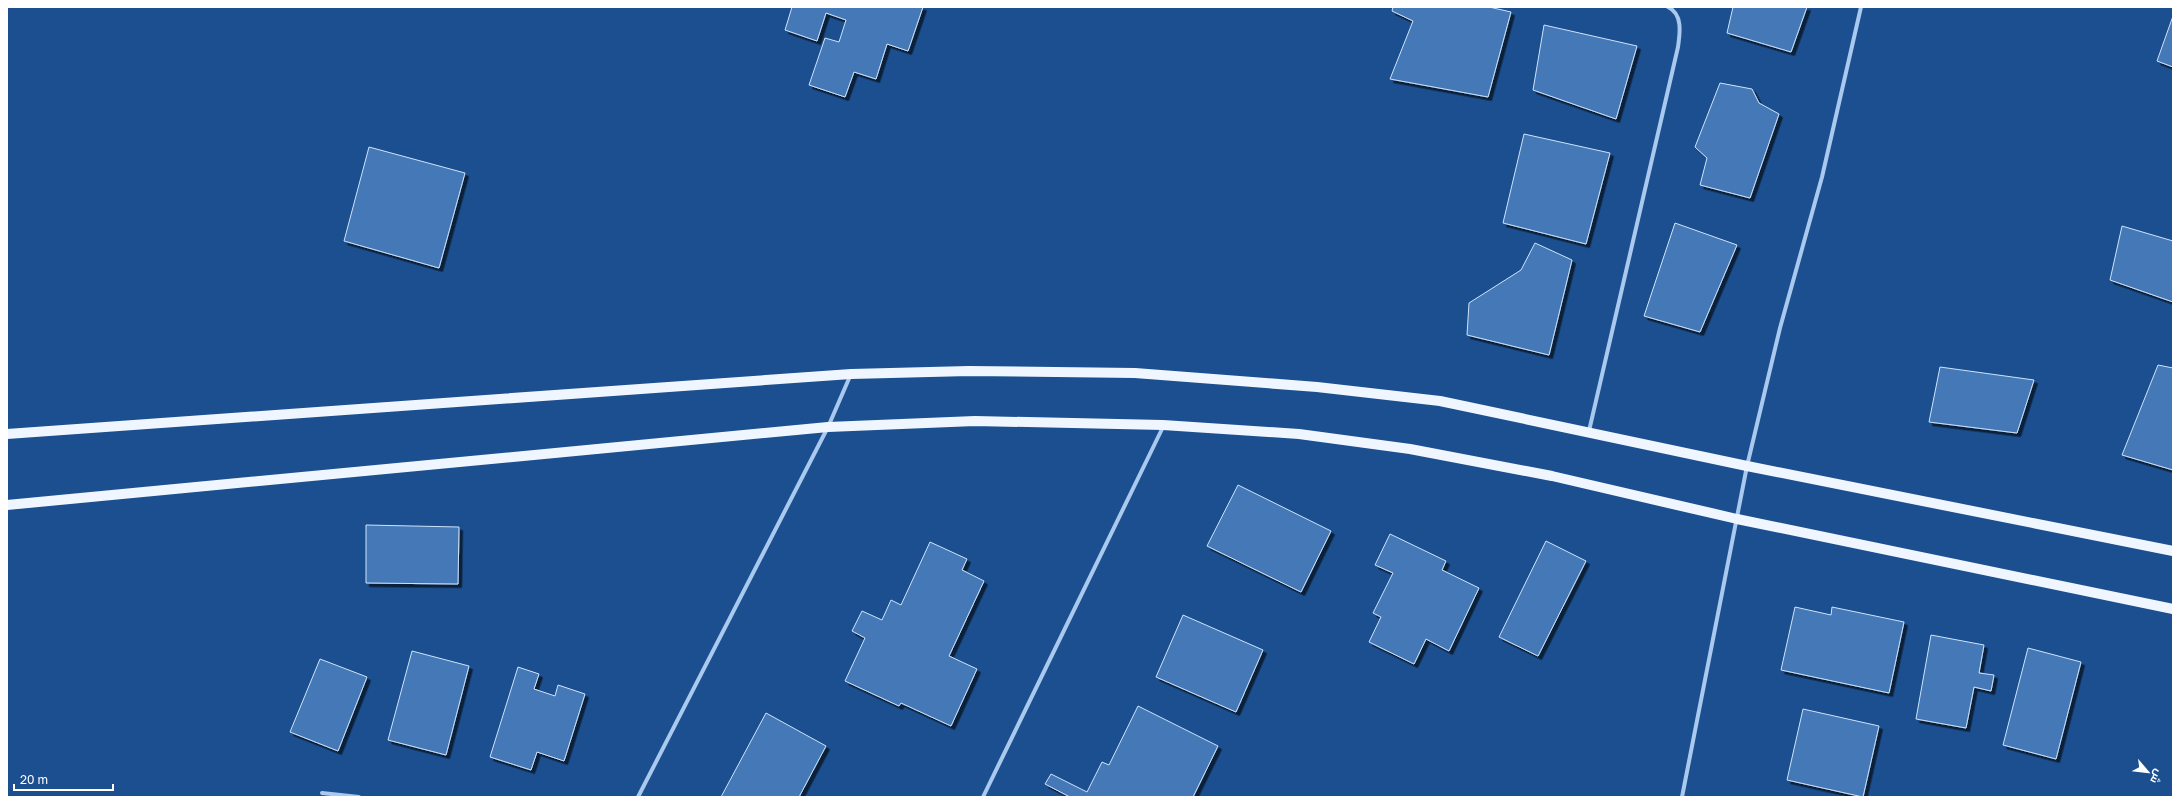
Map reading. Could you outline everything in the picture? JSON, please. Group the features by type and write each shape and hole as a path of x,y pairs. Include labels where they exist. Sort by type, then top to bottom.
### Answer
{"main road":[{"path":"7,434 851,374 969,371 1135,372 1309,386 1440,401 1747,466 2173,550"},
{"path":"7,505 828,427 975,421 1164,425 1300,434 1410,449 1552,476 1737,519 2173,609"}],"street":[{"path":"1588,432 1678,47 1680,21 1672,9 1668,7"},
{"path":"1682,797 1747,466 1780,328 1822,177 1862,7"},
{"path":"638,797 828,427 851,374"},
{"path":"983,797 1164,425"},
{"path":"322,793 359,797"}],"building":[{"path":"792,7 923,7 908,51 887,44 876,79 854,72 845,97 809,85 825,38 839,42 846,20 826,13 817,41 785,30"},
{"path":"1393,7 1489,7 1511,12 1488,97 1390,79 1413,21 1392,11"},
{"path":"1733,7 1807,7 1791,52 1727,33"},
{"path":"2173,16 2173,67 2157,61"},
{"path":"1544,25 1637,46 1616,119 1533,90"},
{"path":"1720,83 1752,89 1759,103 1779,114 1750,198 1700,185 1707,158 1695,147"},
{"path":"1524,134 1610,153 1586,244 1503,223"},
{"path":"369,147 465,173 439,268 344,241"},
{"path":"1675,223 1737,245 1700,332 1644,316"},
{"path":"2122,226 2173,241 2173,302 2110,280"},
{"path":"1535,243 1572,260 1549,355 1467,335 1469,303 1521,270"},
{"path":"2158,365 2173,368 2173,470 2122,455"},
{"path":"1940,367 2034,380 2017,433 1929,422"},
{"path":"1238,485 1331,531 1301,592 1207,546"},
{"path":"366,525 459,527 458,584 366,583"},
{"path":"1390,534 1446,561 1442,570 1479,588 1449,651 1426,639 1414,664 1369,642 1381,617 1373,613 1393,573 1375,565"},
{"path":"1546,541 1586,561 1538,656 1499,637"},
{"path":"930,542 967,559 962,570 984,581 949,656 977,669 951,726 901,703 899,706 845,681 865,638 852,631 862,611 882,620 891,600 901,605"},
{"path":"1795,607 1831,615 1832,607 1904,622 1889,693 1781,670"},
{"path":"1183,615 1263,650 1236,712 1156,677"},
{"path":"1931,635 1984,645 1979,673 1994,675 1991,691 1974,687 1966,728 1916,719"},
{"path":"2028,648 2081,662 2056,759 2003,745"},
{"path":"412,651 469,666 446,755 388,740"},
{"path":"320,659 367,677 338,751 290,732"},
{"path":"518,667 539,674 534,689 555,696 558,685 585,694 564,761 537,752 531,770 490,757"},
{"path":"1138,706 1218,746 1193,797 1070,797 1045,784 1051,774 1087,792 1102,762 1109,765"},
{"path":"1803,709 1879,726 1863,797 1787,780"},
{"path":"766,713 826,746 799,797 721,797"}]}
